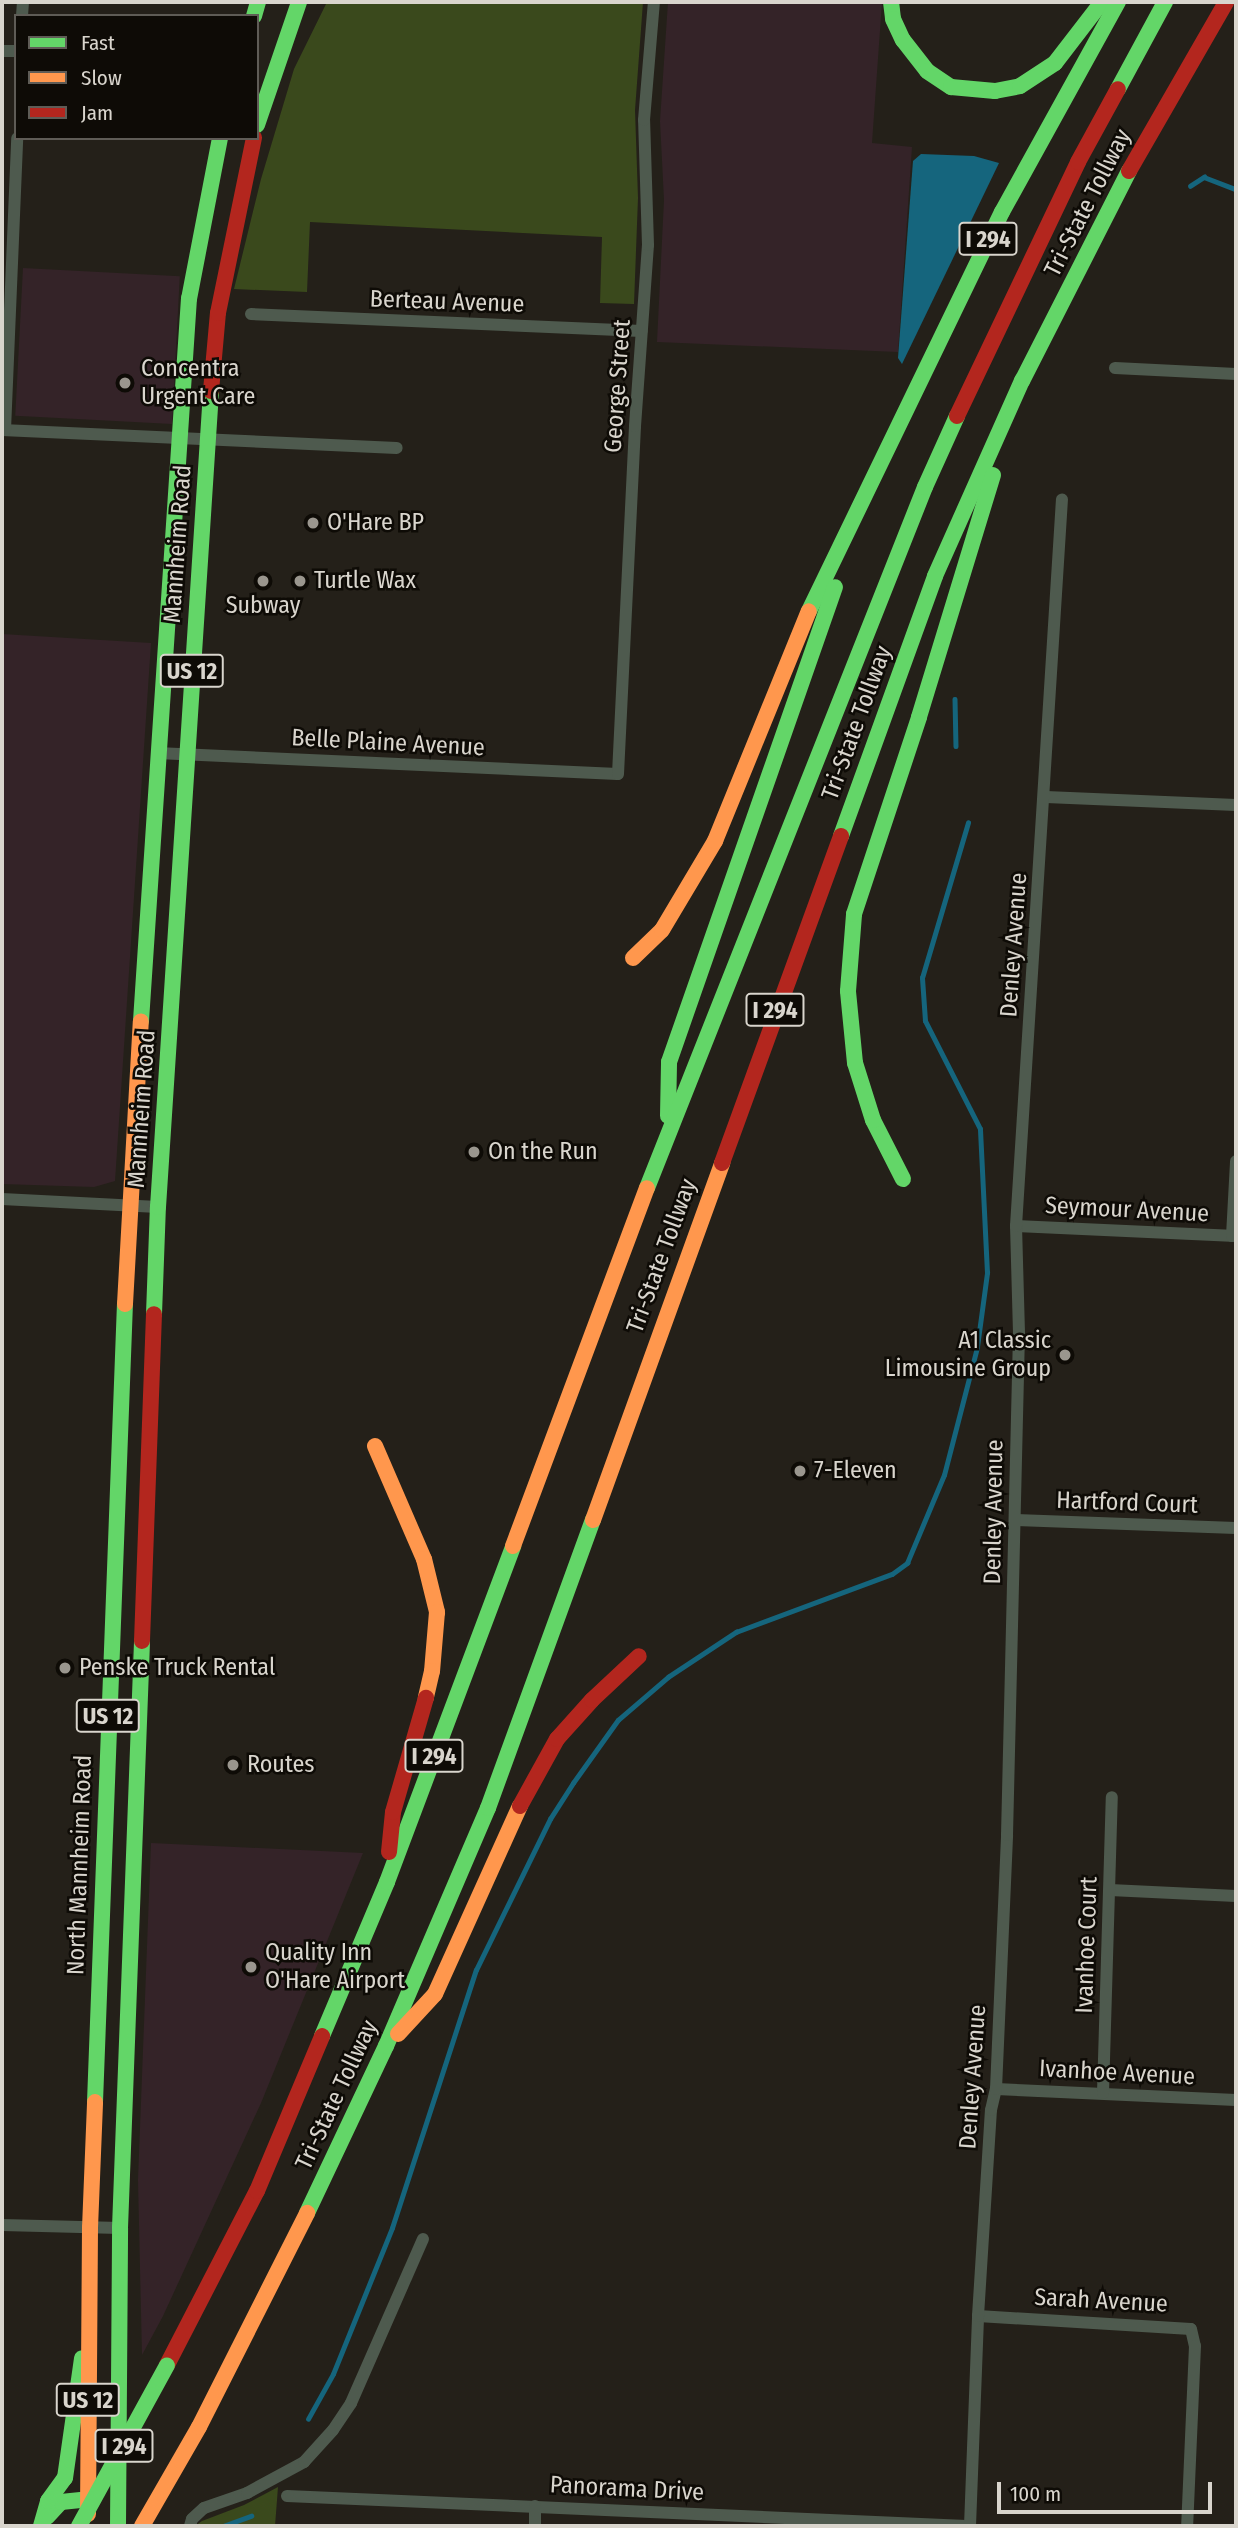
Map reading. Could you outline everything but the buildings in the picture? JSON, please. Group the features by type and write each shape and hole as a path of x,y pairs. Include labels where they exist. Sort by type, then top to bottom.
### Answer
{"main road":[{"path":"259,119 299,2"},
{"path":"891,2 893,19 903,40 927,71 951,87 995,91 1020,86 1055,63 1102,2"},
{"name":"I 294","path":"668,1132 669,1062 873,483 1002,212 1118,2"},
{"name":"Tri-State Tollway","path":"79,2526 167,2365 257,2191 387,1882 668,1132 925,487 1003,315 1078,162 1165,2"},
{"name":"Tri-State Tollway","path":"142,2526 199,2427 386,2046 488,1808 935,576 1022,381 1132,164 1226,2"},
{"name":"Mannheim Road","path":"129,1205 177,437 189,299 220,140"},
{"name":"Mannheim Road","path":"158,1207 218,313 254,140"},
{"path":"902,1179 873,1120 855,1063 848,991 854,914 915,729 1022,381"},
{"path":"633,958 662,930 715,841 757,733 820,585 873,483"},
{"name":"North Mannheim Road","path":"88,2526 90,2228 129,1205"},
{"name":"US 12","path":"118,2526 120,2228 158,1207"},
{"path":"374,1446 424,1559 437,1612 432,1671 393,1812 387,1882"},
{"path":"386,2046 435,1994 498,1848 537,1772 557,1740 592,1700 639,1656"},
{"path":"41,2526 48,2501 65,2478 89,2306"},
{"path":"41,2526 61,2502 88,2499"}],"street":[{"name":"George Street","path":"618,774 649,214 644,120 654,2"},
{"path":"16,140 3,430 397,448"},
{"name":"Berteau Avenue","path":"251,314 642,331"},
{"path":"1115,368 1236,374"},
{"name":"Denley Avenue","path":"968,2526 991,2110 996,2089 1016,1520 1019,1333 1016,1226 1046,797 1062,499"},
{"name":"Belle Plaine Avenue","path":"157,753 618,774"},
{"path":"1046,797 1236,805"},
{"path":"1234,1236 1236,1161"},
{"path":"2,1199 158,1207"},
{"name":"Seymour Avenue","path":"1016,1226 1234,1236"},
{"name":"Hartford Court","path":"1016,1520 1236,1528"},
{"name":"Ivanhoe Court","path":"1103,2094 1112,1797"},
{"path":"1110,1890 1236,1896"},
{"name":"Ivanhoe Avenue","path":"996,2089 1236,2100"},
{"path":"2,2225 120,2228"},
{"path":"190,2526 192,2519 204,2508 247,2493 304,2462 333,2430 351,2403 423,2239"},
{"name":"Sarah Avenue","path":"978,2316 1191,2329 1195,2346 1187,2526"},
{"name":"Panorama Drive","path":"287,2496 968,2526"},
{"path":"535,2506 535,2526"}],"shaded area":[{"path":"668,2 882,2 872,143 912,147 898,352 657,342 664,200 660,121"},
{"path":"23,268 180,276 172,424 15,416"},
{"path":"2,634 151,643 115,1181 94,1187 2,1184"},
{"path":"151,1843 363,1853 261,2103 163,2316 142,2355 138,2180"}],"green space":[{"path":"327,2 643,2 635,110 638,198 634,304 600,303 602,237 310,222 307,292 234,289 261,179 294,69"},
{"path":"278,2487 275,2526 195,2526 244,2505"}],"water":[{"path":"921,154 974,156 999,163 902,364 898,358 913,161"}],"waterway":[{"path":"1190,186 1204,177 1236,189"},
{"path":"955,699 956,746"},
{"path":"308,2419 333,2374 392,2228 476,1970 550,1819 573,1783 618,1720 668,1677 736,1632 892,1574 907,1563 944,1475 977,1347 987,1273 980,1129 925,1021 922,978 968,823"},
{"path":"223,2526 251,2516"}],"traffic: fast":[{"path":"255,14 258,2"},
{"path":"259,119 299,2"},
{"path":"891,2 893,19 903,40 927,71 951,87 995,91 1020,86 1055,63 1102,2"},
{"path":"809,611 1002,212 1118,2"},
{"path":"1118,89 1165,2"},
{"path":"141,1021 189,299 220,140"},
{"path":"841,836 935,576 1022,381 1129,171"},
{"path":"154,1314 158,1207 211,391"},
{"path":"647,1188 925,487 957,416"},
{"path":"903,1179 873,1120 855,1063 848,991 854,914 919,717 993,475"},
{"path":"668,1116 669,1062 835,587"},
{"path":"95,2102 125,1304"},
{"path":"307,2213 386,2046 488,1808 593,1520"},
{"path":"322,2036 387,1882 513,1546"},
{"path":"118,2526 120,2228 142,1641"},
{"path":"41,2526 48,2501 65,2478 82,2358"},
{"path":"79,2526 167,2365"},
{"path":"47,2517 61,2502 88,2499"}],"traffic: slow":[{"path":"633,958 662,930 715,841 809,611"},
{"path":"125,1304 141,1021"},
{"path":"593,1520 722,1163"},
{"path":"513,1546 647,1188"},
{"path":"375,1446 424,1559 437,1612 432,1671 426,1698"},
{"path":"398,2034 435,1994 520,1806"},
{"path":"88,2514 90,2228 95,2102"},
{"path":"142,2526 199,2427 307,2213"}],"traffic: jam":[{"path":"1129,171 1226,2"},
{"path":"957,416 1078,162 1118,89"},
{"path":"211,391 218,313 254,140"},
{"path":"722,1163 841,836"},
{"path":"142,1641 154,1314"},
{"path":"520,1806 557,1739 592,1700 639,1656"},
{"path":"389,1852 393,1812 426,1698"},
{"path":"167,2365 257,2191 322,2036"}],"place":[{"name":"Concentra Urgent Care","path":"125,383"},
{"name":"O'Hare BP","path":"313,523"},
{"name":"Subway","path":"263,581"},
{"name":"Turtle Wax","path":"300,581"},
{"name":"On the Run","path":"474,1152"},
{"name":"A1 Classic Limousine Group","path":"1065,1355"},
{"name":"7-Eleven","path":"800,1471"},
{"name":"Penske Truck Rental","path":"65,1668"},
{"name":"Routes","path":"233,1765"},
{"name":"Quality Inn O'Hare Airport","path":"251,1967"}]}
